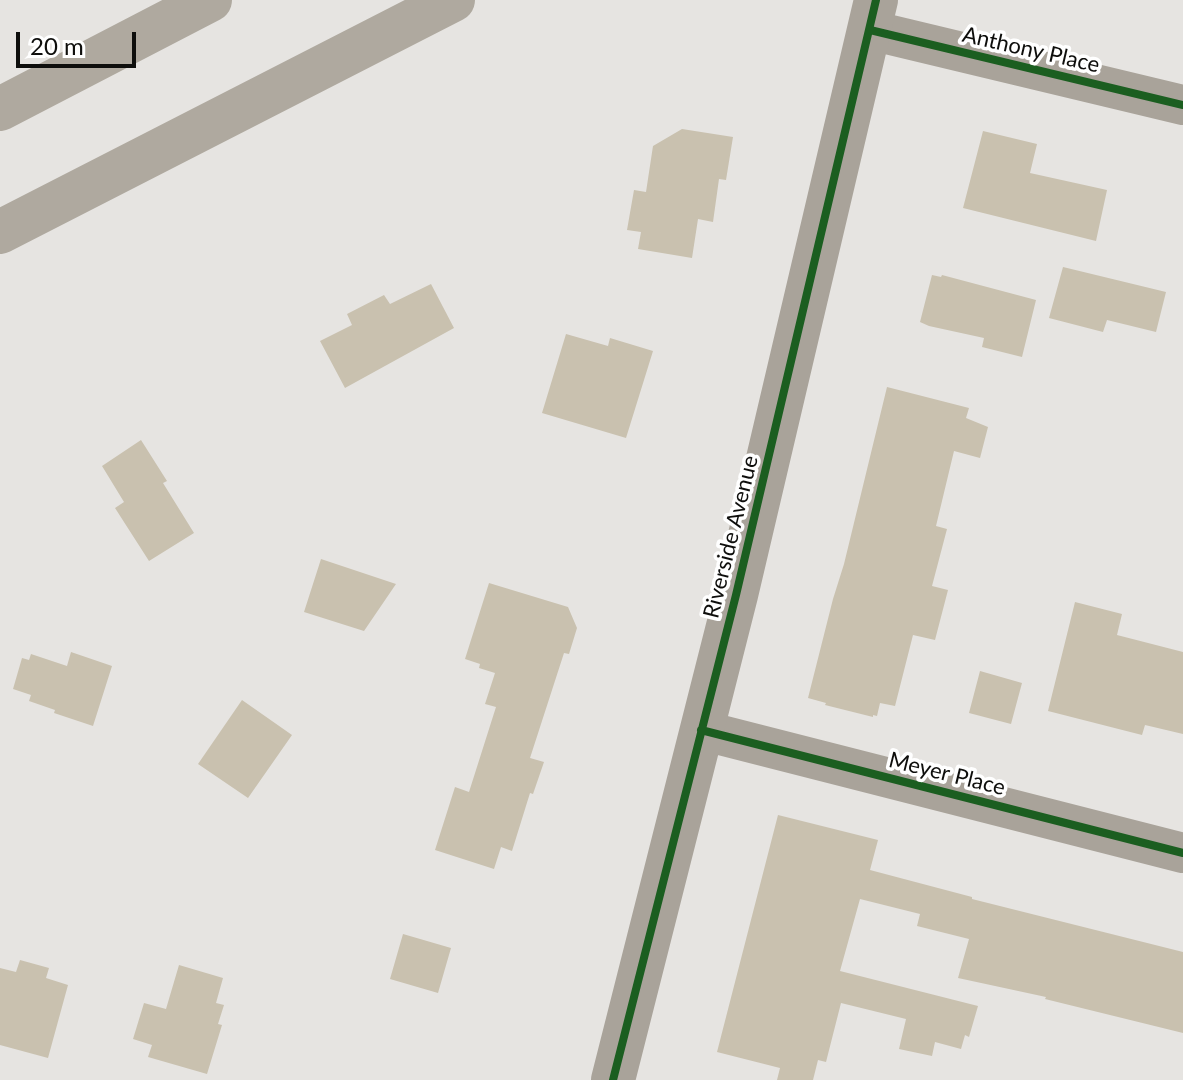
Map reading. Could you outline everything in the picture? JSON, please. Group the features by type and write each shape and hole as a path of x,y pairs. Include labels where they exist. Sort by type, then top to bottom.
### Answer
{"highway":[{"path":"0,109 210,0"},
{"path":"0,232 453,0"}],"street":[{"name":"Anthony Place","path":"873,15 1183,105"},
{"name":"Riverside Avenue","path":"613,1080 736,595 873,15"},
{"name":"Meyer Place","path":"701,730 1183,853"}],"building":[{"path":"682,129 733,137 726,180 719,179 713,222 698,219 692,258 638,249 641,232 627,230 634,190 646,192 653,146"},
{"path":"983,131 1037,144 1030,173 1107,190 1096,241 963,208"},
{"path":"1063,267 1166,292 1156,332 1107,320 1103,332 1049,318"},
{"path":"932,275 1036,300 1022,357 982,347 984,338 920,322"},
{"path":"431,284 454,328 345,388 320,341 352,325 347,314 384,295 390,304"},
{"path":"566,334 608,346 610,338 653,351 626,438 542,413"},
{"path":"887,387 969,408 966,418 988,427 980,458 954,451 936,526 947,529 932,586 948,590 935,640 913,635 895,706 880,703 877,716 873,717 808,698"},
{"path":"141,440 194,533 149,561 115,508 124,502 102,466"},
{"path":"321,559 396,584 364,631 304,612"},
{"path":"489,583 568,607 577,628 569,654 564,653 530,758 544,762 533,794 530,793 512,851 501,847 494,869 435,850 455,787 469,792 496,707 485,704 495,673 465,659"},
{"path":"1075,602 1122,614 1117,635 1183,652 1183,734 1145,725 1142,735 1048,711"},
{"path":"71,652 112,666 93,726 54,713 55,710 29,701 31,695 13,689 22,658 29,660 31,654 67,666"},
{"path":"980,671 1022,683 1011,724 969,713"},
{"path":"242,700 292,735 248,798 198,764"},
{"path":"778,815 878,840 870,870 1183,952 1183,1033 1046,997 958,978 969,939 917,926 920,914 860,899 840,971 978,1006 969,1037 965,1035 961,1049 935,1042 932,1056 899,1049 906,1019 841,1003 826,1062 818,1060 813,1080 777,1080 780,1068 717,1052"},
{"path":"403,934 451,948 438,993 390,979"},
{"path":"20,960 49,968 46,978 68,985 48,1058 0,1045 0,968 16,972"},
{"path":"179,965 223,978 216,1003 224,1005 218,1024 222,1025 207,1074 148,1057 152,1045 133,1039 144,1003 166,1009"}],"cycle path":[{"path":"613,1080 736,595 876,0"},
{"path":"870,30 1183,105"},
{"path":"701,730 1183,853"}]}
